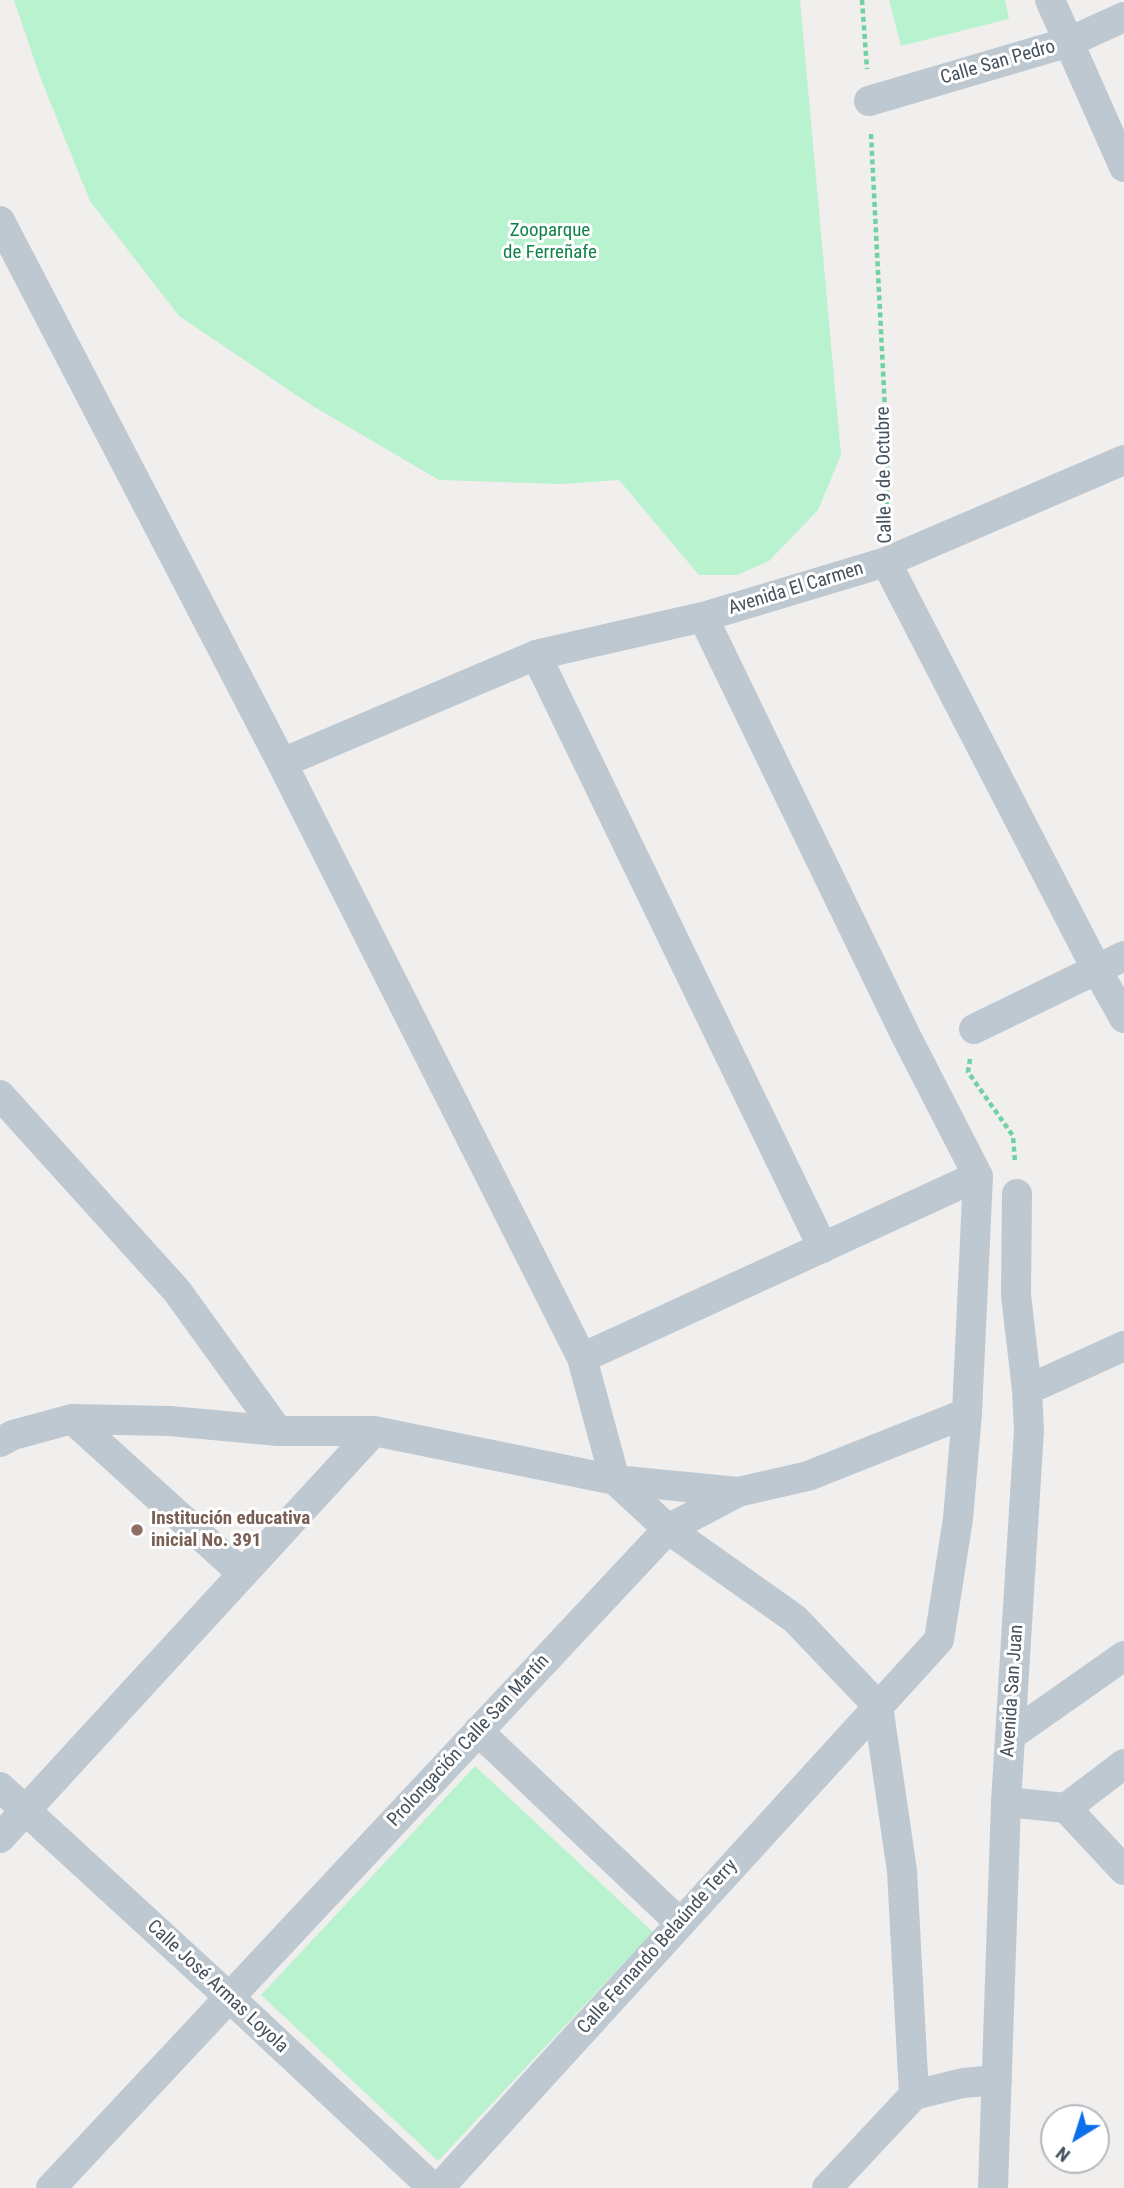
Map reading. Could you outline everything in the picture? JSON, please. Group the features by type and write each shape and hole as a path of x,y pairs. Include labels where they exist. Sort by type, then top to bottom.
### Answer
{"street":[{"path":"1050,0 1124,167"},
{"name":"Calle San Pedro","path":"869,101 1069,42 1124,17"},
{"path":"0,221 282,763 582,1358 615,1480 668,1529 795,1619 878,1706 902,1871 918,2094"},
{"name":"Avenida El Carmen","path":"282,763 536,655 703,617 886,562 1124,460"},
{"name":"Calle 9 de Octubre","path":"886,562 1124,1018"},
{"path":"582,1358 978,1176 906,1036 703,617"},
{"path":"536,655 823,1248"},
{"path":"974,1030 1124,956"},
{"path":"0,1095 177,1291 278,1431"},
{"name":"Calle Fernando Belaúnde Terry","path":"439,2188 939,1640 958,1518 967,1413 978,1176"},
{"name":"Avenida San Juan","path":"993,2188 1006,1802 1030,1430 1016,1294 1017,1194"},
{"path":"1027,1390 1124,1346"},
{"name":"Prolongación Calle San Martín","path":"51,2188 668,1529 737,1492 808,1476 967,1413"},
{"path":"72,1419 243,1574"},
{"path":"0,1442 13,1435 72,1419 170,1421 278,1431 374,1431 615,1480 737,1492"},
{"path":"0,1838 374,1431"},
{"path":"1010,1736 1124,1656"},
{"path":"478,1731 680,1923"},
{"path":"1066,1808 1124,1764"},
{"name":"Calle José Armas Loyola","path":"0,1787 433,2188"},
{"path":"1006,1802 1066,1808 1124,1870"},
{"path":"827,2188 918,2094 963,2083 997,2080"}],"path":[{"name":"Calle 9 de Octubre","path":"862,0 887,450 886,562"},
{"path":"974,1030 968,1072 1013,1136 1017,1194"}],"green space":[{"name":"Zooparque de Ferreñafe","path":"14,0 800,0 841,455 818,510 769,561 737,575 699,575 619,480 561,484 439,480 311,405 179,316 90,201 39,74"},
{"path":"889,0 1005,0 1009,19 901,46"},
{"path":"475,1766 653,1932 438,2161 261,1995"}],"place":[{"name":"Institución educativa inicial No. 391","path":"137,1530"}]}
